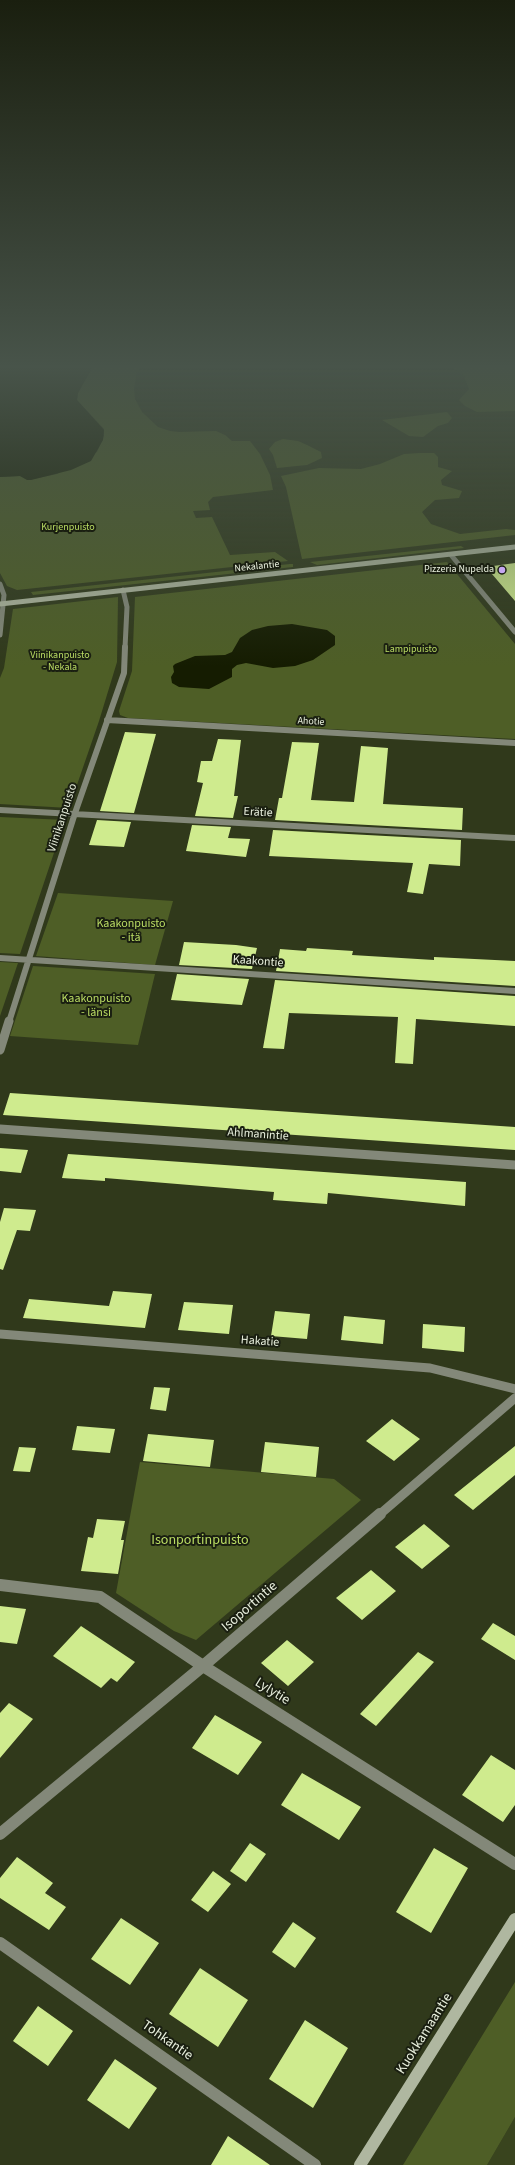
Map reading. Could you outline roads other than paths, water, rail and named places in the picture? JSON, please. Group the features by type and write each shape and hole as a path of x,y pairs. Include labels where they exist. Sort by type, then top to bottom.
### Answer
{"main road":[{"name":"Nekalantie","path":"2,603 515,547"},
{"name":"Kuokkamaantie","path":"360,2165 515,1919"}],"street":[{"path":"451,555 515,632"},
{"path":"0,584 4,594 0,635"},
{"name":"Viinikanpuisto","path":"0,1050 75,813 124,673 128,607 123,590"},
{"name":"Ahotie","path":"107,720 515,743"},
{"name":"Erätie","path":"0,810 515,838"},
{"name":"Kaakontie","path":"0,958 515,991"},
{"name":"Ahlmanintie","path":"0,1129 515,1165"},
{"name":"Hakatie","path":"0,1334 430,1368 515,1389"},
{"name":"Isoportintie","path":"0,1834 203,1666 515,1398"},
{"name":"Lylytie","path":"0,1585 100,1597 203,1666 515,1864"},
{"name":"Tohkantie","path":"0,1944 315,2165"}],"place":[{"name":"Pizzeria Nupelda","path":"502,570"}],"park label":[{"name":"Kurjenpuisto","path":"68,528"},
{"name":"Lampipuisto","path":"411,650"},
{"name":"Viinikanpuisto - Nekala","path":"60,662"},
{"name":"Kaakonpuisto - itä","path":"131,931"},
{"name":"Kaakonpuisto - länsi","path":"96,1006"},
{"name":"Isonportinpuisto","path":"200,1541"}]}
